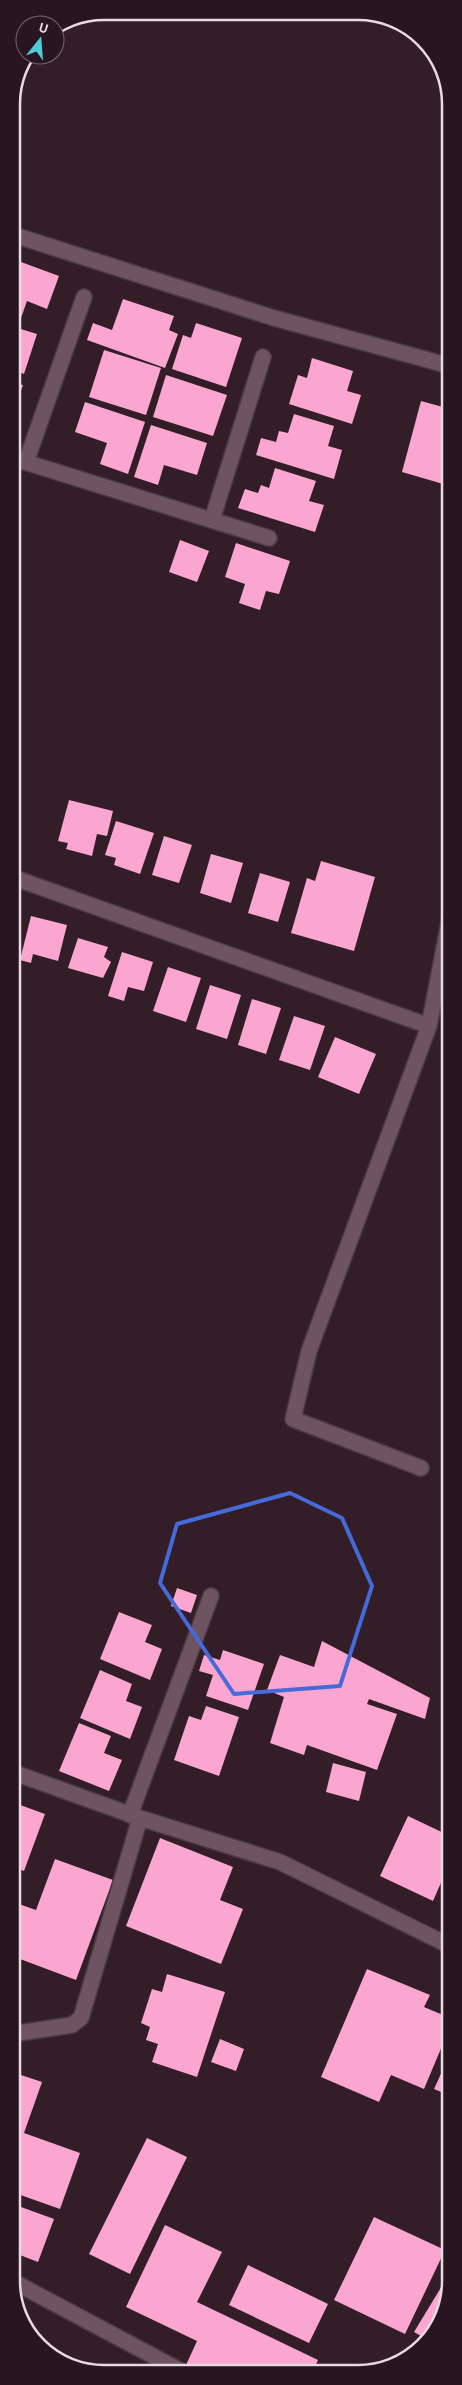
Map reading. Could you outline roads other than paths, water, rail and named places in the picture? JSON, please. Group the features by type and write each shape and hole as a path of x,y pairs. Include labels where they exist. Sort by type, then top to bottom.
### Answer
{"street":[{"path":"20,237 274,318 442,364"},
{"path":"26,462 84,297"},
{"path":"212,520 264,357"},
{"path":"20,460 270,538"},
{"path":"20,880 429,1026"},
{"path":"421,1468 293,1419 309,1351 429,1026 442,959"},
{"path":"20,2033 72,2025 81,2018 135,1817 211,1596"},
{"path":"20,1775 135,1817 280,1862 442,1942"},
{"path":"21,2288 169,2365"}]}
